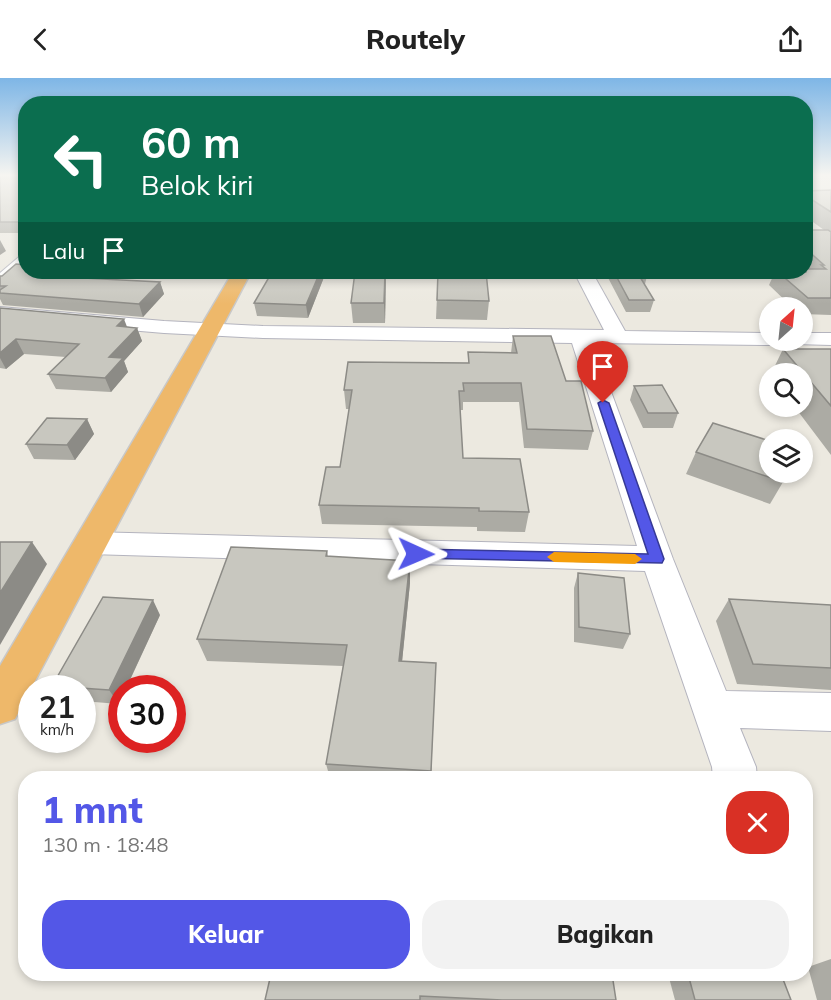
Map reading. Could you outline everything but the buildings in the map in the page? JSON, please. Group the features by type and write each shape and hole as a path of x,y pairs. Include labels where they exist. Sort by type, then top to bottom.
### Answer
{"highway":[{"path":"6,695 238,279"}],"street":[{"path":"0,282 18,267"},
{"path":"587,279 618,337"},
{"path":"0,313 210,330 759,339"},
{"path":"580,336 657,559 734,771"},
{"path":"813,339 831,339"},
{"path":"90,543 657,559"},
{"path":"713,709 831,712"}],"slow traffic":[{"path":"554,557 635,559"}],"route":[{"path":"416,554 657,559 603,403"}]}
